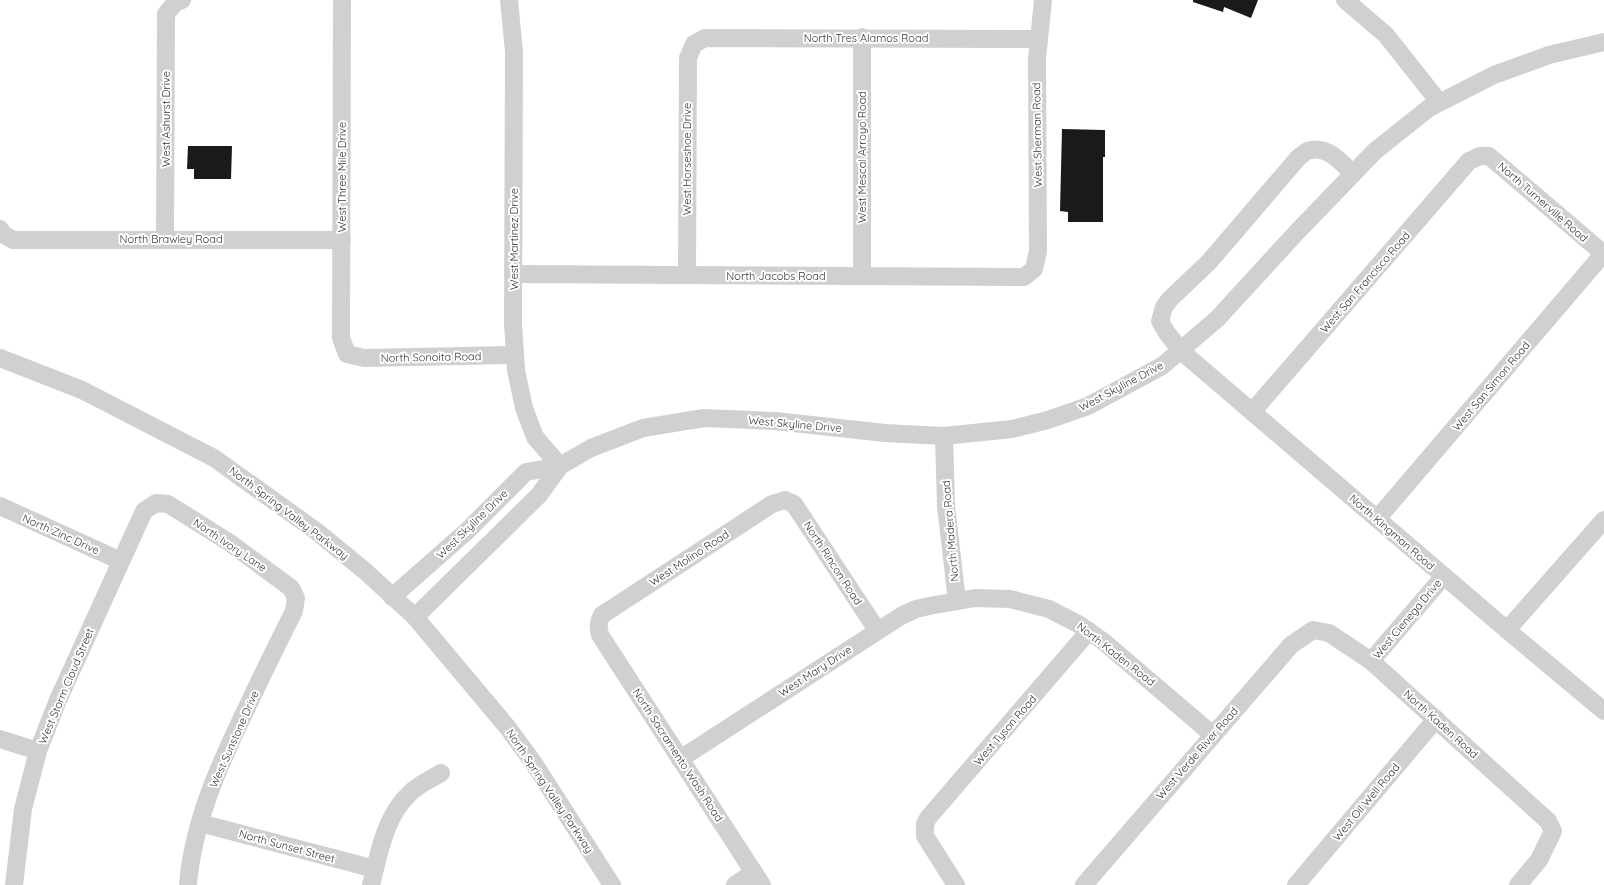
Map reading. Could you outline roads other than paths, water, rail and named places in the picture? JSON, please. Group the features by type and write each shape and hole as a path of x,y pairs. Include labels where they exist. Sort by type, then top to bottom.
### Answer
{"street":[{"name":"West Three Mile Drive","path":"342,0 341,338 347,354"},
{"name":"West Martinez Drive","path":"509,0 514,52 513,323 516,370 524,408 535,437 560,466"},
{"name":"West Sherman Road","path":"1034,269 1038,250 1037,59 1042,0"},
{"path":"1345,0 1386,35 1439,102"},
{"name":"West Ashurst Drive","path":"165,239 166,14 179,2"},
{"name":"North Tres Alamos Road","path":"694,44 705,38 1038,39"},
{"name":"West Mescal Arroyo Road","path":"862,38 862,276"},
{"name":"West Skyline Drive","path":"392,596 467,531 526,472 560,466 591,448 642,428 704,418 775,421 885,433 944,436 1012,429 1048,420 1088,406 1162,366 1181,351 1217,319 1296,233 1375,151 1429,108 1494,75 1549,55 1604,42"},
{"name":"West Horseshoe Drive","path":"687,275 688,58 694,44"},
{"name":"North Kingman Road","path":"1353,174 1336,158 1322,150 1310,150 1298,158 1209,262 1170,299 1164,307 1160,321 1181,351 1506,630 1604,711"},
{"name":"North Turnerville Road","path":"1480,156 1489,156 1604,253"},
{"name":"West San Francisco Road","path":"1252,412 1469,161 1480,156"},
{"name":"North Brawley Road","path":"1,232 13,240 342,240"},
{"name":"West San Simon Road","path":"1377,519 1604,253"},
{"name":"North Jacobs Road","path":"514,274 1024,277 1034,269"},
{"name":"North Sonoita Road","path":"347,354 364,358 515,355"},
{"name":"North Spring Valley Parkway","path":"0,358 82,390 214,458 316,531 365,571 415,618 508,728 533,762 612,885"},
{"name":"North Madera Road","path":"944,436 946,506 957,601"},
{"name":"West Skyline Drive","path":"415,618 539,495 560,466"},
{"name":"West Molino Road","path":"598,623 602,615 772,504 785,500"},
{"name":"North Rincon Road","path":"785,500 794,504 877,630"},
{"name":"West Storm Cloud Street","path":"14,885 23,809 38,752 58,700 144,511 156,503"},
{"name":"North Ivory Lane","path":"156,503 168,504 230,542 290,588 296,598"},
{"name":"North Zinc Drive","path":"0,506 121,561"},
{"path":"1506,630 1604,520"},
{"name":"West Cienega Drive","path":"1371,662 1444,576"},
{"name":"West Sunstone Drive","path":"188,885 200,823 216,773 294,611 296,598"},
{"name":"North Kaden Road","path":"957,601 975,598 993,598 1028,603 1069,619 1104,642 1213,735"},
{"name":"West Mary Drive","path":"680,759 877,630 901,616 916,610 957,601"},
{"name":"North Sacramento Wash Road","path":"598,623 600,635 758,879"},
{"name":"West Verde River Road","path":"1084,885 1291,645 1313,630 1317,631"},
{"name":"North Kaden Road","path":"1317,631 1329,633 1371,662 1548,820 1553,831 1539,860 1518,885"},
{"name":"West Tyson Road","path":"956,885 928,841 925,824 928,818 1089,632"},
{"name":"West Oil Well Road","path":"1296,885 1436,719"},
{"path":"0,739 38,752"},
{"path":"373,877 389,824 400,804 410,792 441,773"},
{"name":"North Sunset Street","path":"200,823 373,877"},
{"path":"735,885 758,879"}]}
